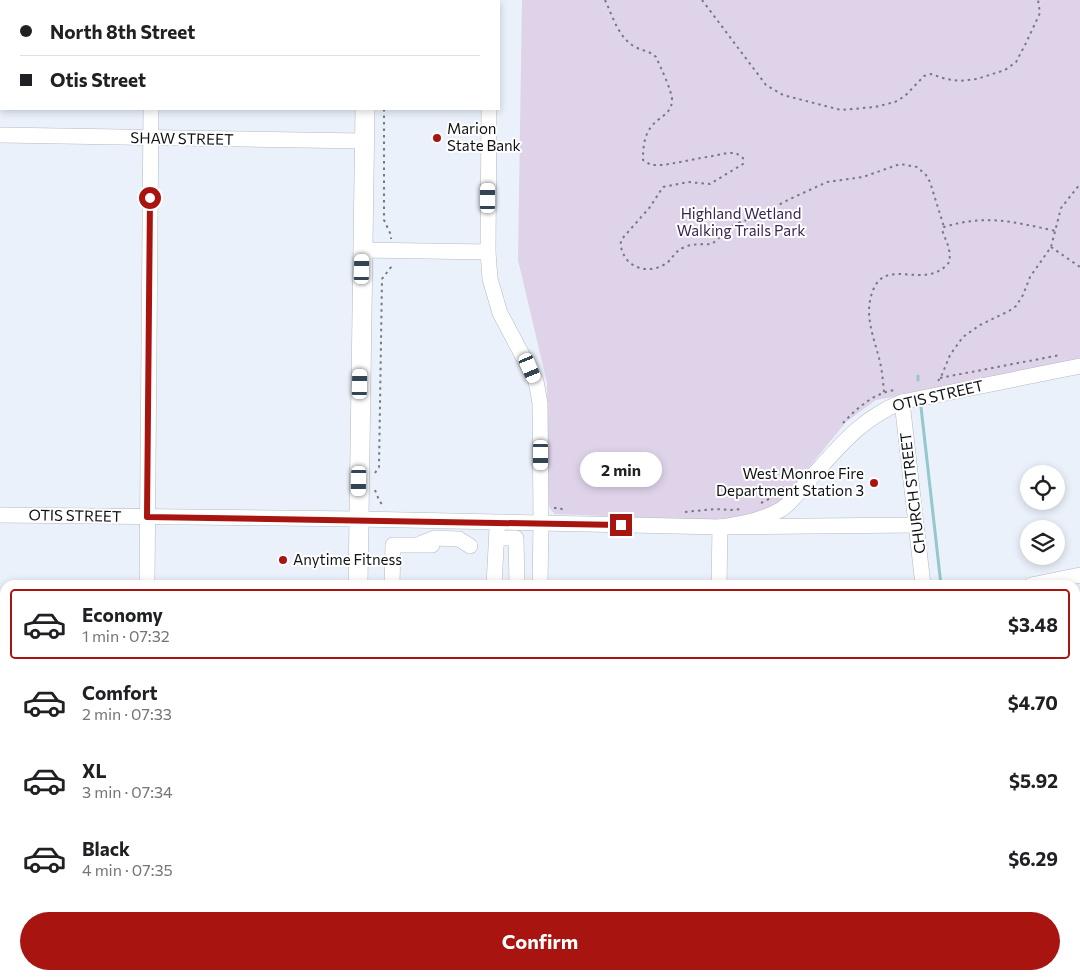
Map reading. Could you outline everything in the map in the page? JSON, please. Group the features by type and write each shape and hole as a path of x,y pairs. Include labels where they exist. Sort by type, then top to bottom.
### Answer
{"main road":[{"path":"358,580 364,110"}],"street":[{"path":"147,580 151,110"},
{"path":"490,110 488,252 490,279 494,298 500,313 530,368 539,392 542,420 540,580"},
{"name":"SHAW STREET","path":"0,135 151,139 364,141"},
{"path":"362,250 488,252"},
{"name":"OTIS STREET","path":"720,527 749,523 770,516 785,507 852,433 900,395 1080,366"},
{"name":"CHURCH STREET","path":"900,395 922,580"},
{"name":"OTIS STREET","path":"0,515 359,519 720,527 916,525"},
{"path":"408,521 426,545"},
{"path":"494,580 497,522"},
{"path":"719,580 720,527"},
{"path":"426,545 435,538 459,539 470,546"},
{"path":"392,580 393,545 470,546 497,543 516,538 517,580"},
{"path":"1058,580 1080,576"}],"path":[{"path":"606,0 622,37 636,47 651,52 656,58 673,99 670,110 652,125 646,135 643,145 643,160 651,165 664,164 728,153 736,153 743,158 743,164 710,184 688,182 663,187 650,207 621,240 621,250 633,265 645,269 660,266 670,260 677,250 691,244 712,244 736,224 755,217 827,182 863,177 900,164 916,167 926,175 944,227 942,233 950,254 950,261 947,266 926,276 899,274 886,276 877,281 872,291 868,320 880,360 884,392"},
{"path":"702,0 766,86 783,95 841,110 865,108 895,102 904,96 924,76 931,74 960,81 977,79 1005,70 1016,62 1040,14 1038,0"},
{"path":"384,110 384,220 391,239"},
{"path":"936,382 940,378 950,355 963,337 980,325 1010,311 1016,306 1023,296 1030,277 1051,247 1061,208 1080,184"},
{"path":"944,227 965,220 1000,219 1056,231"},
{"path":"1051,247 1080,267"},
{"path":"375,479 375,472 379,467 382,279 391,267 391,260"},
{"path":"940,378 1064,355"},
{"path":"840,426 861,406 884,392 900,395"},
{"path":"758,505 773,497 787,484"},
{"path":"375,486 379,500 386,507"},
{"path":"550,508 560,508 566,511"},
{"path":"679,514 715,509 743,509"}],"green space":[{"name":"Highland Wetland Walking Trails Park","path":"522,0 1080,0 1080,362 876,400 846,422 779,504 763,513 727,521 555,514 550,509 548,501 547,383 518,260"}],"waterway":[{"path":"921,407 940,580"}],"place":[{"name":"Marion State Bank","path":"437,138"},
{"name":"West Monroe Fire Department Station 3","path":"874,483"},
{"name":"Anytime Fitness","path":"283,560"}],"route":[{"path":"150,198 147,517 359,519 621,525"}]}
